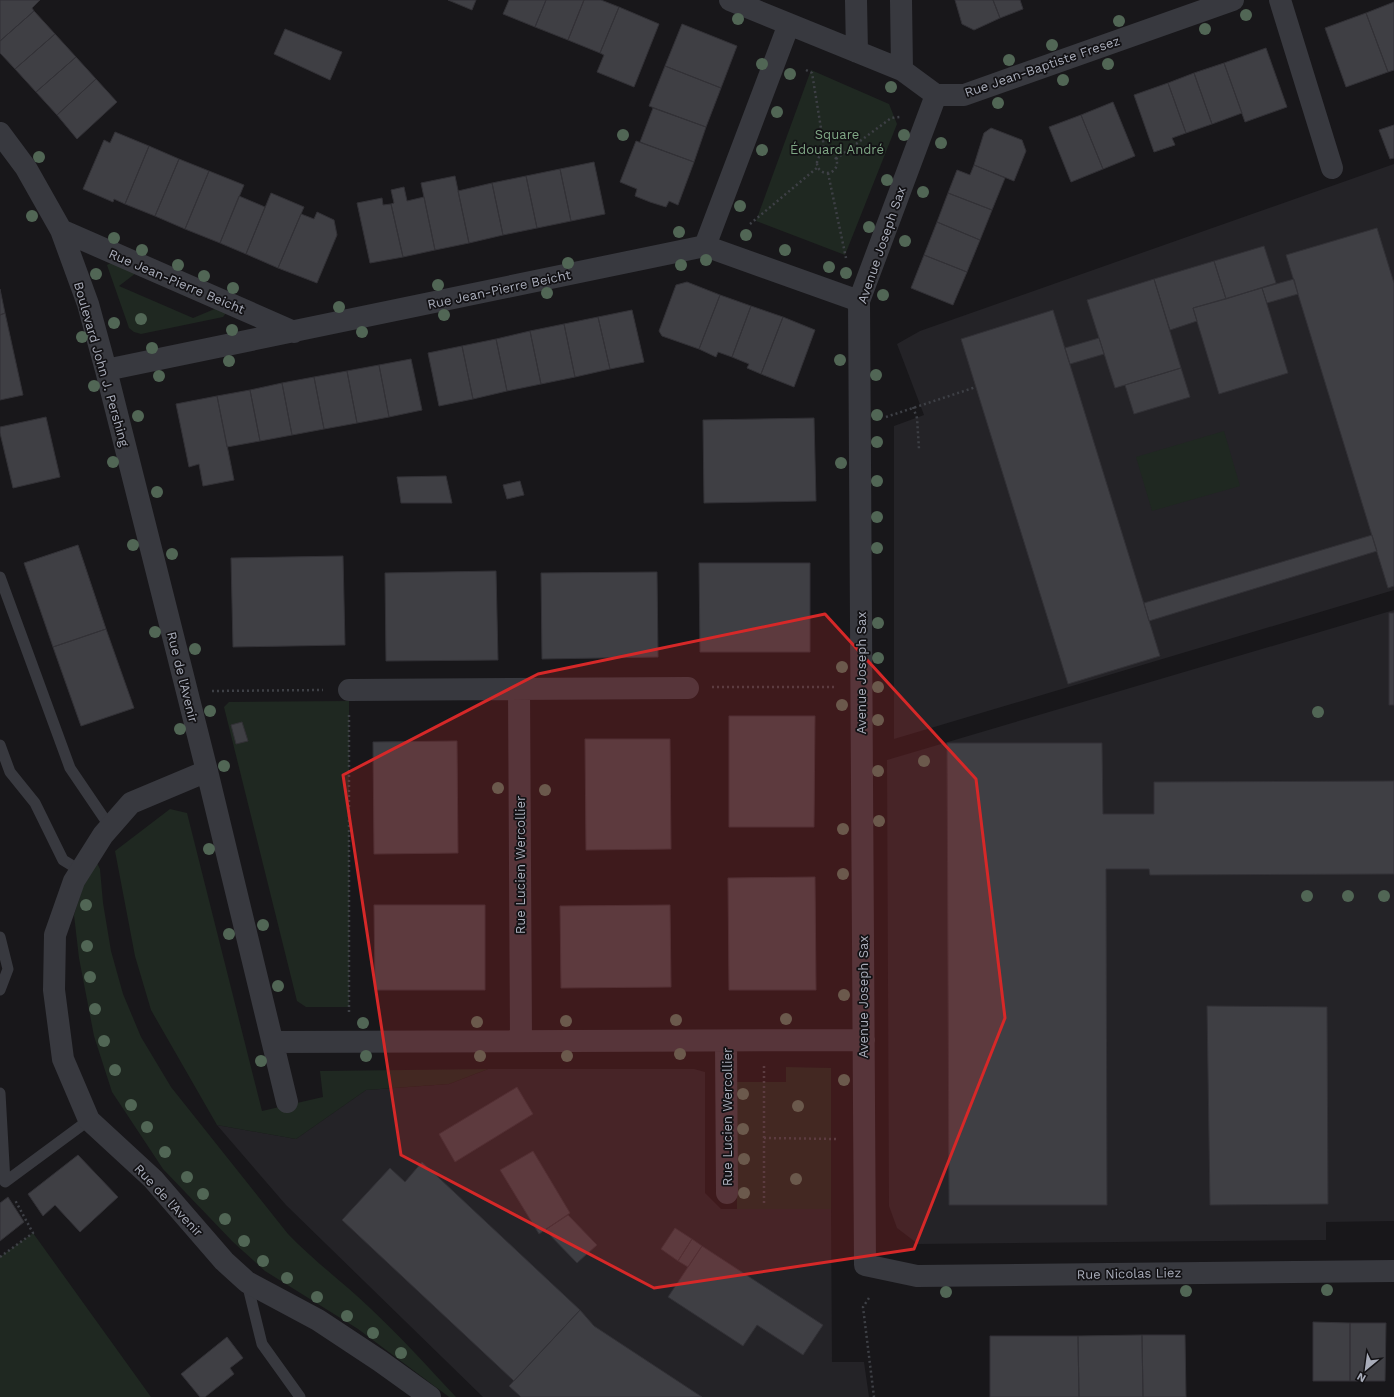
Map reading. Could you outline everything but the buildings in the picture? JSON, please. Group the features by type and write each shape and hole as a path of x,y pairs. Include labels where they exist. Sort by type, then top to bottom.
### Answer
{"street":[{"path":"730,0 902,70 936,95"},
{"path":"856,0 857,52"},
{"path":"901,0 902,70"},
{"name":"Rue Jean-Baptiste Fresez","path":"936,95 964,94 1233,0"},
{"path":"1280,0 1332,168"},
{"path":"789,24 705,246 859,301"},
{"name":"Avenue Joseph Sax","path":"865,1265 859,301 936,95"},
{"name":"Boulevard John J. Pershing","path":"0,133 26,168 61,230 88,304 132,472"},
{"name":"Rue Jean-Pierre Beicht","path":"61,230 294,332"},
{"name":"Rue Jean-Pierre Beicht","path":"106,370 705,246"},
{"name":"Rue de l'Avenir","path":"132,472 207,771 131,803 103,834 74,881 55,935 54,990 63,1059 89,1120 153,1179 224,1261 247,1282 318,1320 380,1361 430,1397"},
{"path":"349,690 688,688"},
{"name":"Rue Lucien Wercollier","path":"519,689 521,1041"},
{"path":"207,771 287,1102"},
{"name":"Rue Lucien Wercollier","path":"273,1042 864,1040"},
{"name":"Rue Lucien Wercollier","path":"726,1041 727,1193"},
{"name":"Rue Nicolas Liez","path":"865,1265 917,1276 1394,1271"}],"lane":[{"path":"0,577 70,768 110,826"},
{"path":"0,745 10,772 35,803 63,860 81,870"},
{"path":"0,937 8,970 0,990"},
{"path":"0,1093 5,1182"},
{"path":"5,1182 89,1120"},
{"path":"247,1282 262,1344 300,1397"}],"path":[{"path":"806,70 812,73 825,153"},
{"path":"836,159 892,118 906,116"},
{"path":"825,153 831,154 836,159 836,168 831,172 822,172 818,168 818,159 825,153"},
{"path":"750,224 818,168"},
{"path":"828,173 847,260"},
{"path":"886,417 976,387"},
{"path":"913,408 917,418 919,449"},
{"path":"688,688 862,687"},
{"path":"187,691 349,690 349,1015"},
{"path":"764,1064 764,1204"},
{"path":"764,1138 838,1139"},
{"path":"0,1257 33,1233 5,1182"},
{"path":"869,1298 863,1307 874,1397"}],"highlighted area":[{"path":"825,614 976,779 1005,1018 914,1249 654,1288 401,1155 343,775 538,674"}],"shaded area":[{"path":"1394,164 1394,590 894,739 894,426 924,415 897,344 920,331"},
{"path":"1394,610 1394,1221 1326,1222 1326,1240 918,1244 897,1228 889,1206 887,760"},
{"path":"488,1069 694,1069 705,1072 705,1193 721,1209 831,1209 832,1362 864,1362 869,1397 483,1397 286,1205 217,1125 296,1139 366,1090 449,1084"}],"green space":[{"name":"Square Édouard André","path":"811,70 889,104 897,124 845,255 756,221"},
{"path":"111,263 136,273 119,286 193,318 217,308 226,313 223,317 141,334 134,332 129,328 107,265"},
{"path":"1224,431 1240,486 1152,511 1136,457"},
{"path":"349,701 349,1007 306,1007 297,1001 224,707 229,702"},
{"path":"170,809 187,813 262,1111 323,1097 320,1071 488,1069 449,1084 366,1090 296,1139 217,1125 151,1010 135,956 115,851"},
{"path":"97,863 100,869 103,903 111,951 123,994 141,1037 171,1087 288,1234 381,1319 456,1397 449,1397 358,1329 265,1271 233,1242 163,1169 112,1092 94,1036 79,958 74,915 83,887"},
{"path":"786,1067 831,1068 831,1209 737,1209 737,1082 786,1082"},
{"path":"33,1233 151,1397 0,1397 0,1257"}]}
